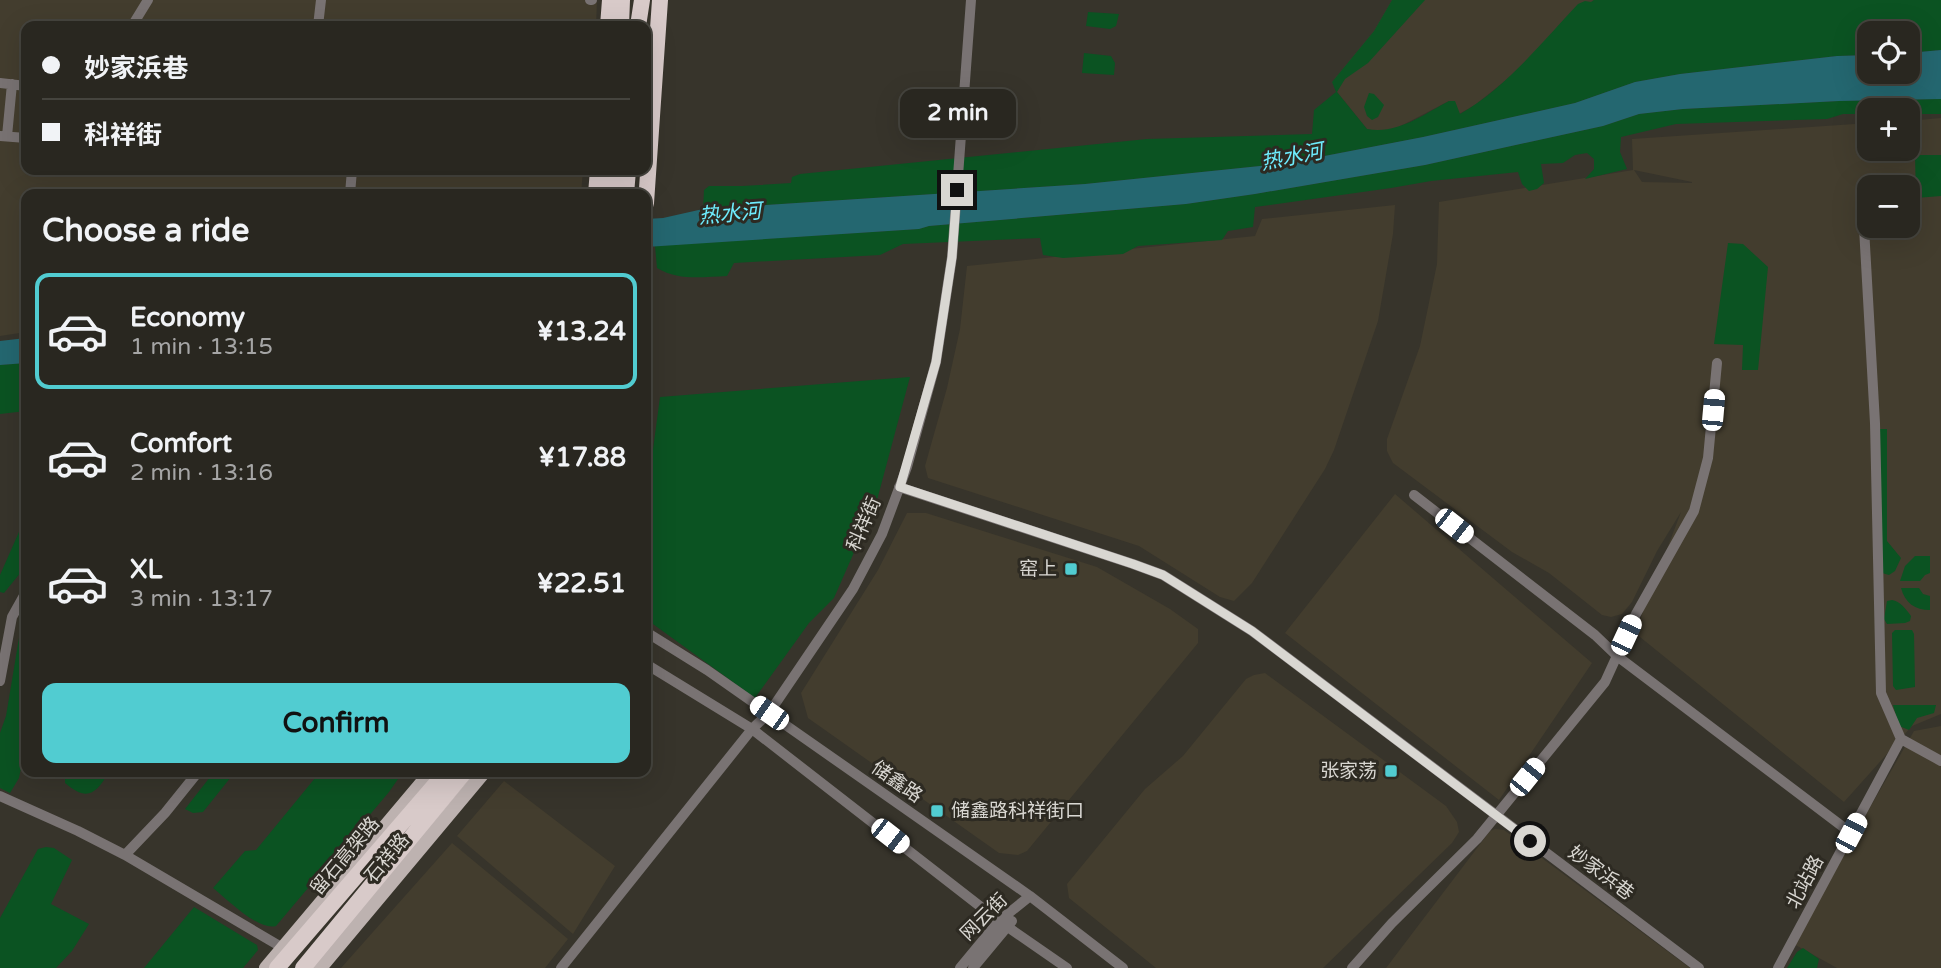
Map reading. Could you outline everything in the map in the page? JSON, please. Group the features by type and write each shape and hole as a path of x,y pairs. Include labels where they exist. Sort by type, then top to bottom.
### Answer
{"highway":[{"path":"607,0 607,21"},
{"path":"621,21 622,0"},
{"path":"639,21 642,0"},
{"path":"651,135 661,0"},
{"name":"留石高架路","path":"277,968 442,777"},
{"name":"留石高架路","path":"303,968 461,777"},
{"path":"318,968 471,777"}],"main road":[{"path":"651,58 661,0"},
{"name":"石祥路","path":"266,968 427,777"},
{"name":"石祥路","path":"318,968 480,777"}],"street":[{"path":"135,21 148,0"},
{"path":"319,21 321,0"},
{"name":"科祥街","path":"561,968 752,729 769,713 853,589 882,534 900,487 936,362 952,257 971,0"},
{"path":"4,136 6,83"},
{"path":"1865,238 1875,423 1881,693 1901,739 1941,761"},
{"path":"1352,968 1392,923 1477,839 1605,682 1636,614 1694,510 1708,458 1717,363"},
{"name":"妙家浜巷","path":"900,487 1163,575 1252,631 1699,968"},
{"path":"1414,495 1595,635 1617,656 1851,833"},
{"path":"0,681 12,617 21,601"},
{"name":"储鑫路","path":"651,635 707,670 1030,897 1123,968"},
{"path":"651,667 752,729 1004,924 1067,968"},
{"name":"北站路","path":"1778,968 1901,739"},
{"path":"125,855 165,813 194,777"},
{"path":"0,796 125,855 283,948"},
{"name":"网云街","path":"960,968 1030,897"},
{"name":"网云街","path":"973,968 1004,924"}],"shaded area":[{"path":"0,0 597,0 596,21 21,21 21,175 583,175 581,189 21,189 21,333 0,336"},
{"path":"1392,0 1594,0 1475,105 1459,114 1449,101 1397,128 1380,132 1367,129 1332,82 1374,31"},
{"path":"1941,118 1941,714 1912,726 1844,802 1635,633 1681,512 1657,551 1632,602 1622,614 1611,617 1602,615 1549,573 1512,552 1393,463 1387,451 1387,439 1420,346 1437,264 1439,202 1633,170 1632,139 1857,124 1857,161 1920,161 1920,120","holes":["1634,170 1692,182 1642,182"]},
{"path":"1395,205 1393,234 1378,321 1334,450 1325,469 1252,583 1234,601 1220,597 1139,546 928,478 925,466 960,329 967,266 1255,236 1262,219"},
{"path":"1395,494 1592,663 1499,800 1285,633"},
{"path":"907,513 926,513 1097,567 1170,609 1198,629 1198,643 1027,851 1018,855 999,853 808,718 801,693 878,570"},
{"path":"1265,673 1446,806 1457,822 1459,832 1452,843 1323,968 1156,968 1069,898 1067,884 1145,789 1183,756 1246,679"},
{"path":"1941,726 1941,968 1837,968 1792,943 1914,731"},
{"path":"504,781 615,866 573,934 457,836"},
{"path":"1504,830 1690,968 1386,968 1490,831"},
{"path":"452,843 568,939 545,968 341,968"}],"green space":[{"path":"1392,0 1425,0 1368,63 1345,79 1337,92 1367,129 1378,130 1400,126 1449,101 1455,101 1460,114 1508,78 1578,4 1585,1 1941,0 1941,50 1920,52 1920,21 1857,21 1857,55 1680,74 1635,82 1575,103 1423,137 1288,163 1085,184 703,209 704,190 709,186 791,183 792,177 800,174 1147,139 1312,134 1314,110 1336,92 1332,82 1374,31"},
{"path":"1088,12 1119,14 1116,26 1110,29 1086,26"},
{"path":"1084,53 1111,56 1115,63 1114,75 1082,73"},
{"path":"1369,93 1374,94 1384,105 1378,117 1372,120 1367,116 1364,107"},
{"path":"1920,99 1941,99 1941,114 1920,114"},
{"path":"1857,101 1857,114 1843,114 1827,119 1676,124 1621,137 1620,152 1627,169 1585,179 1594,169 1594,159 1587,153 1575,155 1563,163 1541,164 1544,183 1529,191 1522,184 1518,172 1431,181 1255,207 1253,227 1228,231 1222,240 1138,246 1123,254 1063,258 1043,255 1040,238 903,244 880,255 734,263 727,276 682,277 657,268 655,246 919,229 1186,204 1425,165 1603,126 1639,114 1683,109"},
{"path":"1920,155 1941,155 1941,196 1920,198 1920,175 1915,175 1915,161 1920,161"},
{"path":"1728,243 1743,244 1768,267 1758,370 1742,370 1743,345 1714,344"},
{"path":"21,363 21,412 0,414 0,365"},
{"path":"910,377 877,500 834,598 809,623 755,698 651,623 651,464 660,397"},
{"path":"1880,429 1887,429 1887,541 1901,558 1895,571 1889,575 1882,573"},
{"path":"21,527 21,572 4,593 0,592 0,575"},
{"path":"1915,556 1930,556 1930,573 1920,581 1900,581 1905,566"},
{"path":"1901,588 1919,588 1923,594 1930,596 1930,610 1911,605"},
{"path":"1892,600 1905,608 1911,616 1910,621 1887,624 1884,619 1887,601"},
{"path":"1895,630 1912,630 1914,634 1915,687 1896,690 1893,686 1892,633"},
{"path":"21,631 21,768 19,778 10,793 0,788 0,733 6,716"},
{"path":"1893,705 1936,705 1934,713 1917,718 1909,730 1899,726"},
{"path":"65,777 106,777 100,786 85,794 65,783"},
{"path":"210,777 231,777 203,812 193,813 185,809"},
{"path":"316,777 400,777 276,926 261,924 252,919 213,888 245,851 256,850"},
{"path":"54,848 72,860 51,904 89,924 72,951 56,968 0,968 0,918 38,849"},
{"path":"194,907 257,945 258,950 243,968 144,968"},
{"path":"1803,948 1819,959 1817,968 1787,968 1797,952"}],"water":[{"name":"热水河","path":"1941,50 1941,99 1857,98 1857,101 1683,109 1639,114 1603,126 1425,165 1186,204 919,229 651,247 651,219 703,209 1085,184 1288,163 1423,137 1575,103 1635,82 1680,74 1857,55 1857,84 1920,84 1920,52"},
{"path":"21,339 21,363 0,365 0,341"}],"place":[{"name":"窑上","path":"1071,569"},
{"name":"张家荡","path":"1391,771"},
{"name":"储鑫路科祥街口","path":"937,811"}],"route":[{"path":"957,190 952,257 936,362 900,487 1163,575 1252,631 1530,841"}]}
